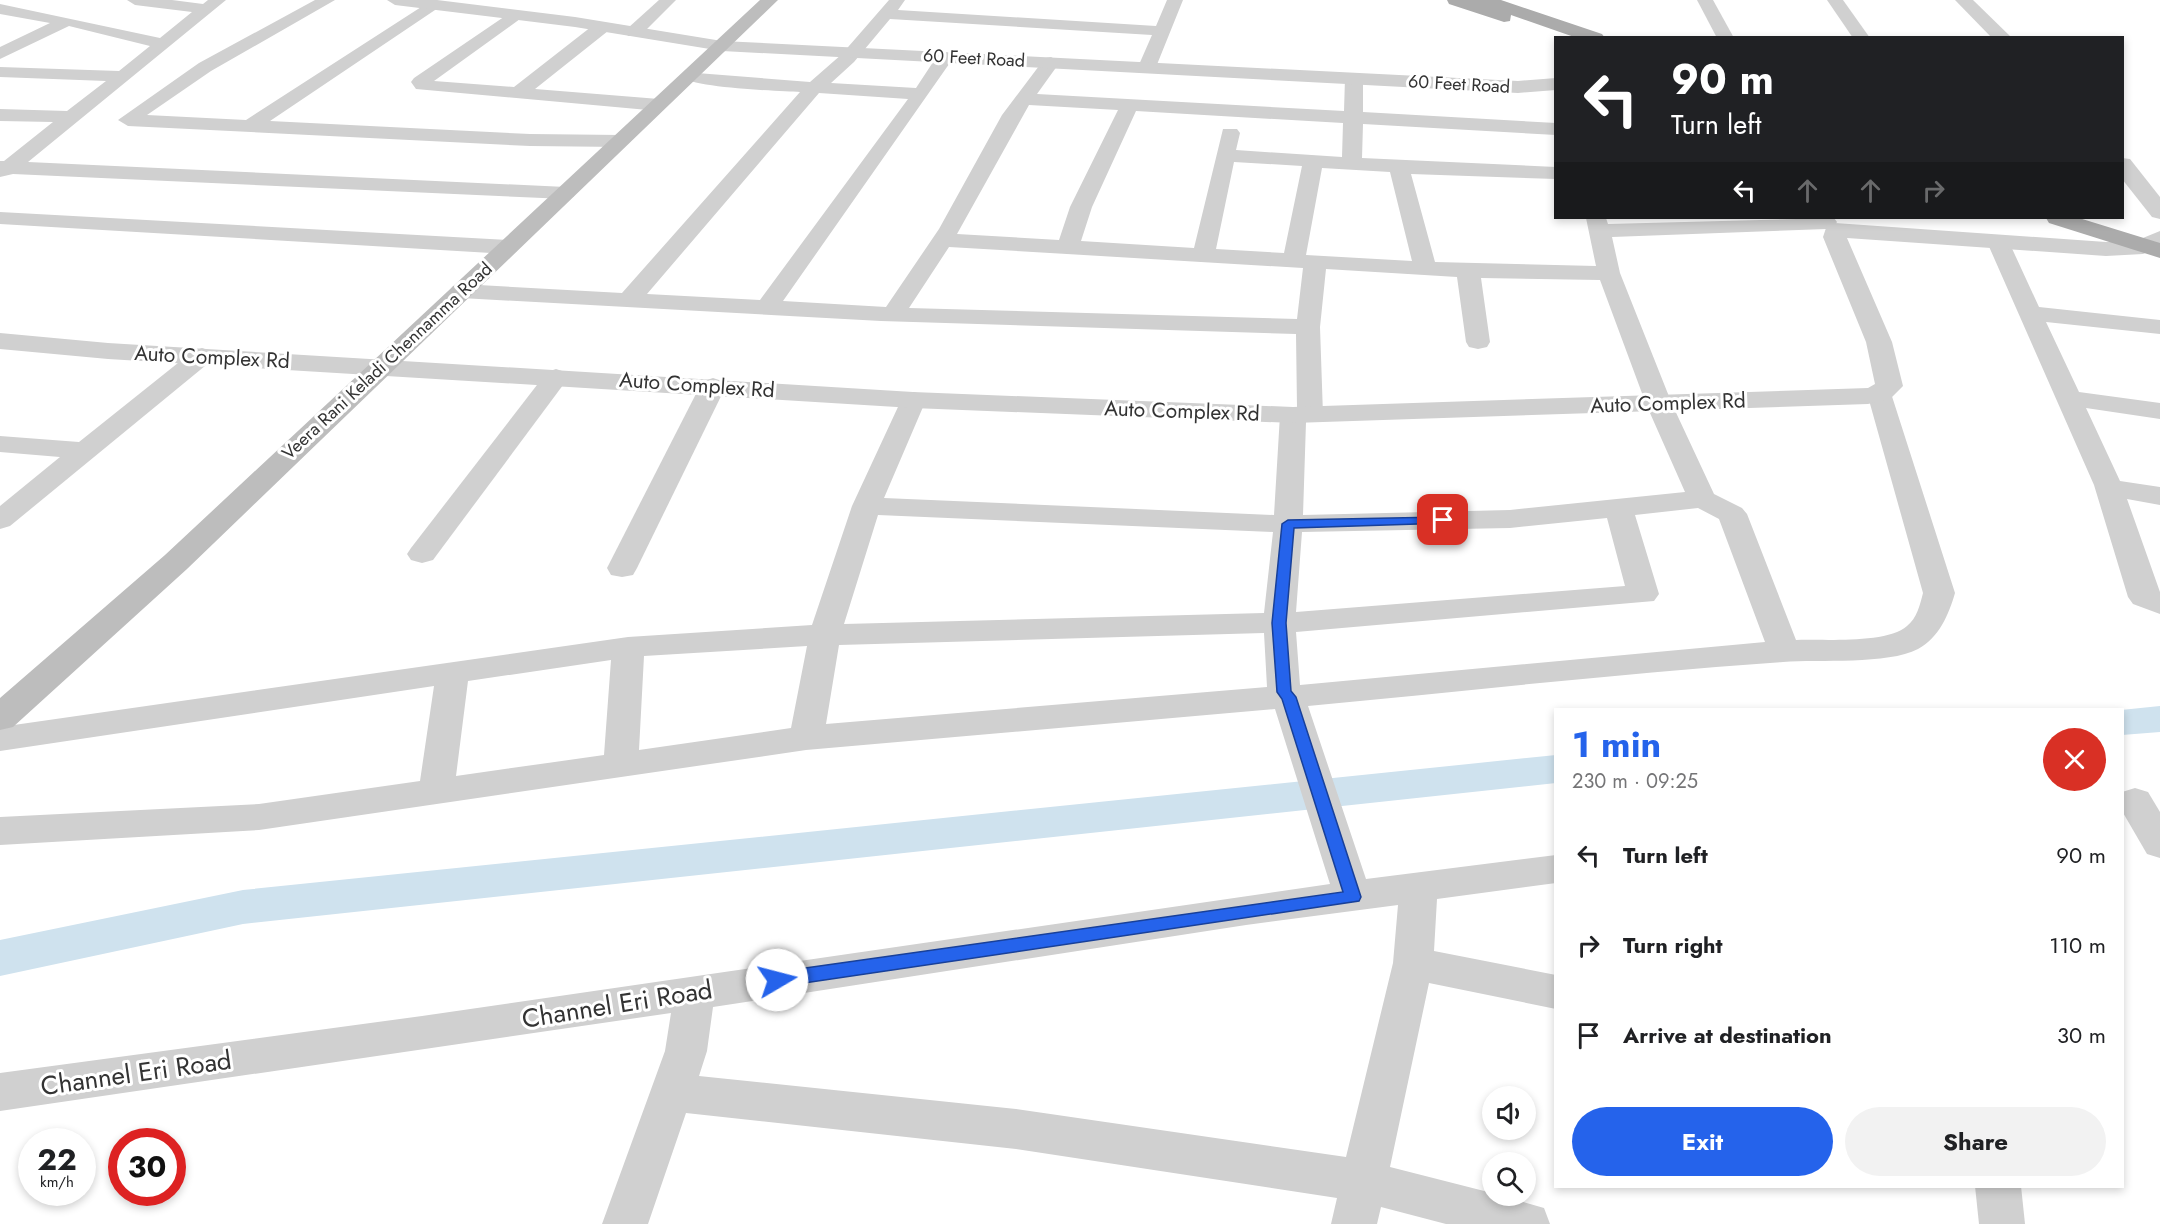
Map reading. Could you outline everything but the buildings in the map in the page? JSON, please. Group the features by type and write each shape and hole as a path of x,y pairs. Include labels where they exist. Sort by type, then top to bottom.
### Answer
{"main road":[{"name":"Veera Rani Keladi Chennamma Road","path":"0,718 176,562 770,0"},
{"path":"1455,0 1560,36"},
{"path":"1484,0 1590,36"},
{"path":"2061,219 2156,243"},
{"path":"2099,219 2156,243"}],"street":[{"path":"135,0 211,4"},
{"path":"327,0 206,67 128,120 530,140 621,141"},
{"name":"60 Feet Road","path":"395,0 602,27 722,46 1518,87 1554,84"},
{"path":"634,32 668,0"},
{"path":"628,302 814,87 828,78 854,51 897,0"},
{"path":"1147,67 1175,0"},
{"path":"1705,0 1725,36"},
{"path":"1835,0 1861,36"},
{"path":"1963,0 2001,36"},
{"path":"3,169 211,4"},
{"path":"248,127 432,6"},
{"path":"0,9 67,21 161,43"},
{"path":"1066,25 1074,9"},
{"path":"886,14 977,13 1066,25 1162,31"},
{"path":"514,15 420,82 430,87 659,105"},
{"path":"5,49 67,21"},
{"path":"517,94 602,27"},
{"path":"767,308 810,246 882,153 945,57"},
{"path":"893,314 942,240 1024,99 1051,62"},
{"path":"0,72 121,76"},
{"path":"690,76 728,82 921,94"},
{"path":"1352,164 1354,78"},
{"path":"75,95 96,96"},
{"path":"1024,99 1554,129"},
{"path":"1068,248 1082,207 1129,106"},
{"path":"1203,256 1233,112"},
{"path":"0,115 70,117"},
{"path":"1463,124 1467,170"},
{"path":"1225,154 1399,167 1554,173"},
{"path":"1313,161 1304,261 1308,327 1302,415 1288,524 1279,623 1284,692 1288,697 1353,897"},
{"path":"1399,167 1425,268"},
{"path":"2124,167 2160,212"},
{"path":"3,169 566,193"},
{"path":"0,218 508,247"},
{"path":"1702,499 1659,404 1609,273 1598,224 1827,223 1998,243 2106,249 2156,243"},
{"path":"0,831 259,818 621,763 806,738 1288,697 1784,651 1886,647 1912,638 1933,613 1940,593 1880,393 1889,386 1879,342 1827,223"},
{"path":"942,240 1468,271 1609,273"},
{"path":"1998,243 2109,488 2144,597 2160,604"},
{"path":"1468,271 1478,342"},
{"path":"461,291 628,302 893,314 1308,327"},
{"path":"2031,313 2158,331"},
{"name":"Auto Complex Rd","path":"0,341 202,356 913,400 1302,415 1659,404 1880,393"},
{"path":"0,520 82,451 202,356"},
{"path":"422,554 556,377"},
{"path":"622,568 713,386"},
{"path":"2069,398 2160,411"},
{"path":"806,738 825,634 866,506 913,400"},
{"path":"0,444 82,451"},
{"path":"2109,488 2160,496"},
{"path":"866,506 1288,524 1509,519 1702,499 1732,514 1784,651"},
{"path":"0,740 628,648 825,634 1279,623 1643,594 1618,506"},
{"path":"621,763 628,648"},
{"path":"436,791 453,673"},
{"path":"2139,800 2160,844"},
{"name":"Channel Eri Road","path":"0,1092 422,1034 695,992 1554,869"},
{"path":"1354,1224 1413,963 1418,889"},
{"path":"1413,963 1554,992"},
{"path":"625,1224 686,1051 695,992"},
{"path":"671,1092 1016,1129 1364,1180 1527,1224"},
{"path":"1998,1188 2002,1224"}],"waterway":[{"path":"2124,722 2160,719"},
{"path":"0,958 243,907 1554,769"}],"route":[{"path":"777,980 1246,910 1353,897 1288,697 1284,692 1279,623 1288,524 1443,520"}]}
